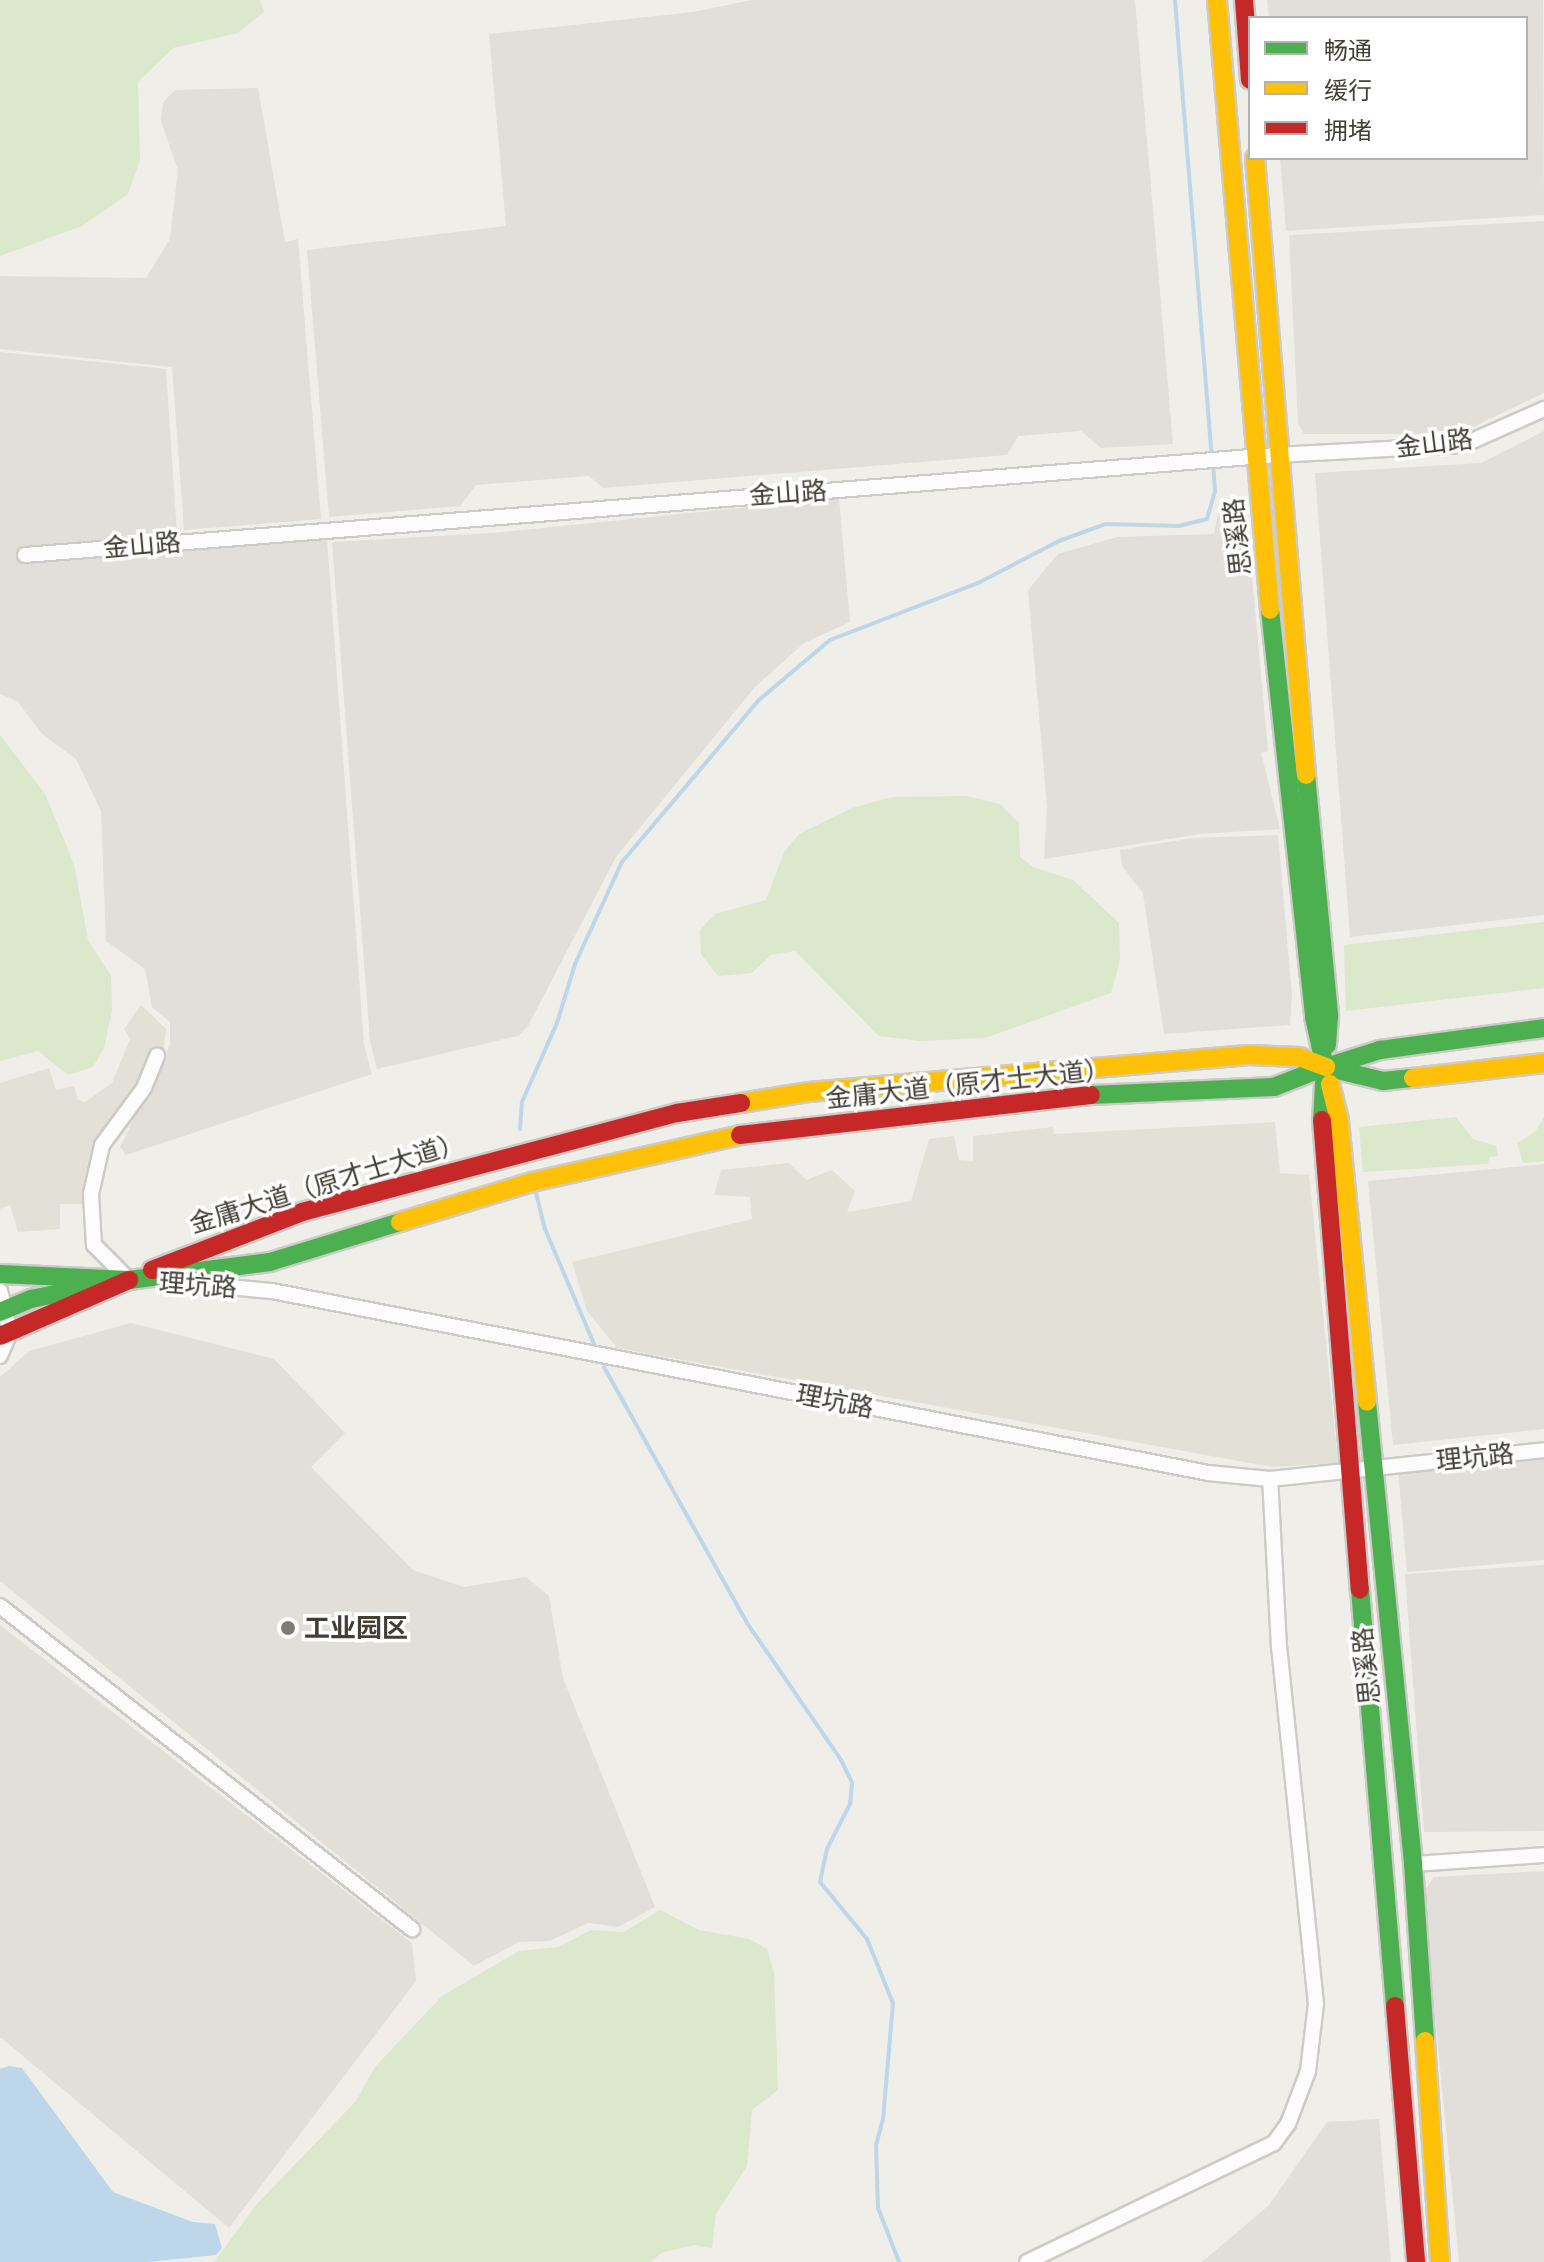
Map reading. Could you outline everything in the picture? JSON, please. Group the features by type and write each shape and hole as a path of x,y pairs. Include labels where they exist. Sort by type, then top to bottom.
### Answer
{"main road":[{"name":"思溪路","path":"1217,0 1254,457 1314,1017 1339,1121 1371,1467 1413,1864 1440,2262"},
{"path":"1244,0 1248,53"},
{"name":"思溪路","path":"1255,160 1276,455 1329,1016 1322,1122 1416,2262"},
{"name":"金庸大道（原才士大道）","path":"129,1280 270,1262 527,1184 727,1137 1065,1096 1274,1087 1380,1050 1544,1028"},
{"name":"金庸大道（原才士大道）","path":"129,1280 220,1240 302,1212 677,1113 809,1092 1248,1055 1299,1057 1325,1067 1383,1081 1544,1063"},
{"path":"520,1155 527,1184"},
{"path":"0,1274 129,1280"},
{"path":"3,1311 31,1299 129,1280"},
{"path":"5,1334 129,1280"}],"street":[{"name":"金山路","path":"25,555 1276,455 1463,445 1544,409"},
{"path":"129,1280 94,1245 91,1194 102,1145 144,1088 157,1055"},
{"name":"理坑路","path":"129,1280 272,1291 1208,1473 1270,1479 1544,1450"},
{"path":"0,1291 5,1334 0,1356"},
{"path":"1027,2262 1274,2143 1288,2124 1308,2071 1316,2004 1279,1648 1270,1479"},
{"path":"0,1606 412,1929"},
{"path":"1413,1864 1544,1855"}],"shaded area":[{"path":"752,0 1135,0 1173,444 1101,448 1081,431 1018,436 1007,455 603,488 589,476 476,485 460,506 329,517 307,250 506,226 489,34 693,12"},
{"path":"1267,0 1543,0 1544,215 1286,231 1280,160 1528,160 1528,16 1269,16"},
{"path":"258,88 285,242 298,239 321,519 184,530 172,367 0,349 0,276 146,278 170,239 178,170 161,121 163,102 175,90"},
{"path":"1544,221 1544,393 1458,434 1304,434 1298,423 1289,235"},
{"path":"0,352 166,369 178,549 327,540 364,1044 372,1074 126,1155 120,1147 170,1045 170,1022 152,1007 145,969 106,941 101,811 76,759 42,734 17,701 0,694"},
{"path":"1544,431 1544,915 1350,937 1315,473 1481,463"},
{"path":"839,498 850,622 804,643 755,687 616,857 528,1026 518,1036 377,1069 370,1041 332,542 492,533"},
{"path":"1245,501 1268,751 1261,753 1280,829 1200,834 1044,859 1047,806 1028,590 1058,554 1117,537 1214,534 1220,503"},
{"path":"1278,835 1292,996 1290,1025 1164,1034 1143,893 1122,866 1120,850 1193,838"},
{"path":"141,1005 166,1029 164,1048 144,1098 128,1098 95,1142 82,1204 60,1204 60,1229 18,1232 10,1205 0,1209 0,1083 49,1068 56,1090 74,1086 78,1100 85,1102 112,1083 130,1039 124,1029"},
{"path":"1275,1122 1280,1173 1309,1175 1338,1463 1272,1467 617,1348 587,1311 572,1262 752,1219 750,1197 714,1195 721,1170 789,1163 806,1180 832,1170 855,1191 847,1212 911,1201 929,1139 954,1136 959,1160 973,1161 973,1136 1053,1127 1054,1134"},
{"path":"1544,1164 1544,1429 1393,1445 1368,1181"},
{"path":"131,1323 274,1359 345,1433 311,1467 413,1570 464,1587 526,1577 549,1596 563,1678 655,1907 618,1927 588,1923 550,1941 519,1942 474,1966 0,1581 0,1377 29,1351"},
{"path":"1544,1457 1544,1560 1407,1572 1398,1469"},
{"path":"1544,1565 1544,1831 1424,1832 1405,1574"},
{"path":"0,1625 412,1943 416,1981 229,2228 0,2037"},
{"path":"1544,1871 1544,2262 1459,2262 1423,1893 1434,1877"},
{"path":"1379,2119 1391,2262 1202,2262 1269,2205 1327,2122"}],"green space":[{"path":"0,0 260,0 264,12 238,33 173,48 138,82 140,160 128,194 82,226 0,256"},
{"path":"0,735 45,794 74,864 88,940 111,976 112,1011 104,1048 93,1067 68,1075 38,1051 0,1061"},
{"path":"966,796 1000,804 1019,823 1020,857 1033,867 1073,880 1119,923 1120,960 1111,993 985,1038 919,1041 879,1036 795,951 771,955 752,973 718,976 701,954 700,930 715,914 766,900 784,852 799,834 852,808 892,797"},
{"path":"1544,922 1544,988 1346,1011 1344,945"},
{"path":"1456,1117 1473,1139 1496,1146 1498,1156 1489,1157 1488,1164 1363,1172 1359,1127"},
{"path":"1544,1117 1544,1161 1523,1163 1517,1143 1535,1132"},
{"path":"660,1910 699,1930 749,1939 767,1949 774,1973 778,2090 752,2110 747,2166 716,2214 712,2248 694,2245 661,2253 651,2262 214,2262 257,2204 356,2101 375,2067 442,1996 519,1951 558,1947 591,1930 624,1932"}],"water":[{"path":"9,2066 22,2068 113,2192 193,2222 215,2224 222,2248 216,2255 148,2262 0,2262 0,2069"}],"waterway":[{"path":"1175,0 1212,456"},
{"path":"520,1129 522,1102 557,1023 575,964 622,862 759,700 830,640 980,582 1059,541 1106,524 1179,526 1207,519 1215,491 1213,465"},
{"path":"536,1193 545,1229 594,1344"},
{"path":"604,1367 747,1623 841,1760 852,1783 850,1804 827,1849 820,1882 867,1939 893,2003 883,2119 876,2145 878,2208 899,2262"}],"traffic: fast":[{"path":"1270,610 1314,1017 1325,1067 1322,1120"},
{"path":"1306,775 1329,1016 1327,1045"},
{"path":"1326,1067 1380,1050 1544,1028"},
{"path":"1091,1095 1274,1087 1325,1067 1383,1081 1413,1078"},
{"path":"0,1274 129,1280 270,1262 400,1222"},
{"path":"0,1312 31,1299 90,1287"},
{"path":"1367,1402 1413,1864 1425,2041"},
{"path":"1360,1589 1395,2006"}],"traffic: slow":[{"path":"1217,0 1270,610"},
{"path":"1255,160 1306,775"},
{"path":"741,1103 809,1092 1248,1055 1299,1057 1326,1067"},
{"path":"1413,1078 1544,1063"},
{"path":"1330,1084 1339,1121 1367,1402"},
{"path":"400,1222 532,1182 740,1135"},
{"path":"1425,2041 1440,2262"}],"traffic: jam":[{"path":"1244,0 1248,53"},
{"path":"740,1135 1091,1095"},
{"path":"152,1270 302,1212 677,1113 741,1103"},
{"path":"1322,1120 1360,1589"},
{"path":"0,1336 129,1280"},
{"path":"1395,2006 1416,2262"}],"place":[{"name":"工业园区","path":"288,1628"}]}
